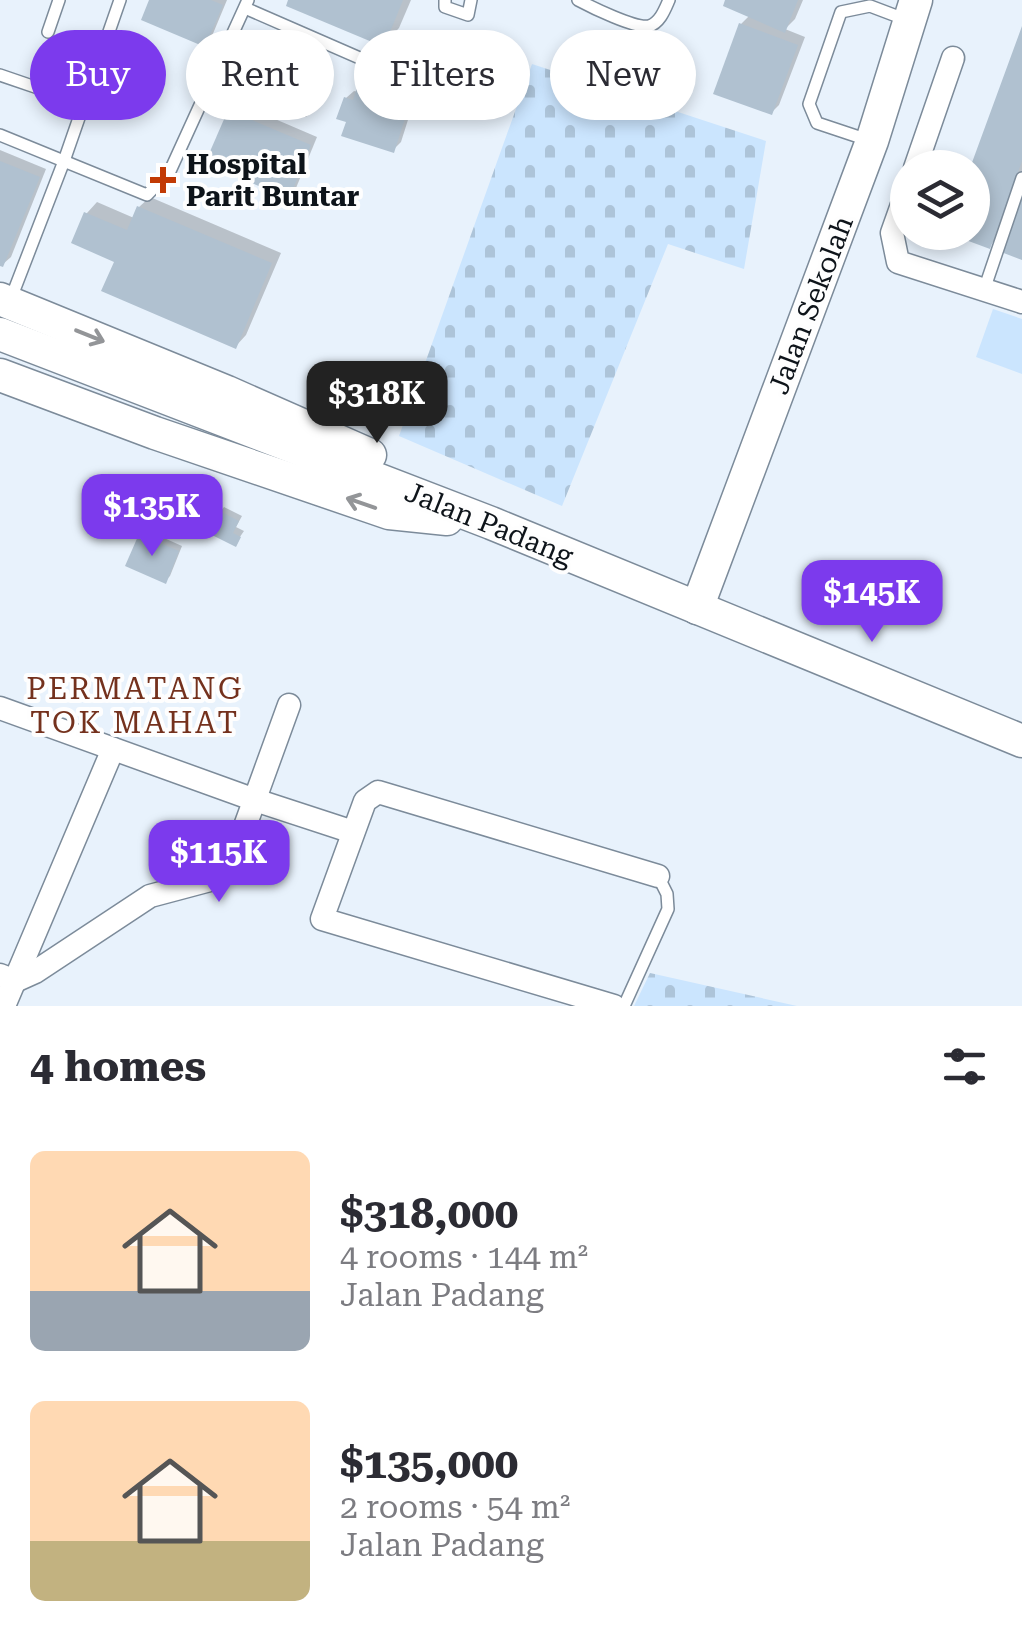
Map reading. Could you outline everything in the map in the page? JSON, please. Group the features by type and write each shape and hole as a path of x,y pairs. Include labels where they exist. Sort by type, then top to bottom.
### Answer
{"street":[{"name":"Jalan Sekolah","path":"697,608 872,142 913,10"},
{"path":"920,150 953,58"},
{"path":"896,250 898,262 1022,302"},
{"path":"3,312 227,392 421,478 491,524"},
{"name":"Jalan Padang","path":"3,312 241,428 491,524 1022,742"},
{"path":"0,375 389,513 491,524"},
{"path":"8,978 35,972 150,896 210,880 232,862 289,704"},
{"path":"0,708 353,832"},
{"path":"4,1006 8,978 113,749"},
{"path":"614,1006 322,919 365,801 378,792 658,876"}],"lane":[{"path":"49,30 58,0"},
{"path":"3,312 64,161 120,0"},
{"path":"445,0 445,6 468,15 471,0"},
{"path":"578,0 638,26 650,26 659,20 668,0"},
{"path":"235,30 246,4 354,54"},
{"path":"872,142 817,124 808,104 842,12 870,6 913,10"},
{"path":"0,75 30,85"},
{"path":"0,135 146,195 170,171 194,120"},
{"path":"984,290 1022,178"},
{"path":"624,1006 668,909 667,894 658,876"}],"green space":[{"path":"532,64 550,70 550,120 696,118 766,141 744,269 668,244 562,506 399,436 512,120 530,120"},
{"path":"993,309 1022,319 1022,374 976,357"},
{"path":"650,973 797,1006 634,1006"}],"building":[{"path":"149,0 211,0 223,5 212,30 186,30 186,39 141,20"},
{"path":"288,0 403,0 391,30 354,30 354,34 286,6"},
{"path":"725,0 798,0 785,33 723,6"},
{"path":"739,23 798,45 772,115 713,94"},
{"path":"1022,26 1022,161 990,249 990,150 977,150"},
{"path":"344,97 353,100 354,97 354,120 404,120 394,153 341,136 346,122 336,119"},
{"path":"224,120 252,120 311,145 289,199 205,163"},
{"path":"0,161 40,177 3,267 0,266"},
{"path":"1022,197 1022,260 1001,252"},
{"path":"137,206 272,263 236,349 101,291 114,262 71,243 84,212 127,230"},
{"path":"217,510 239,521 233,533 241,537 236,547 210,534"},
{"path":"139,534 179,551 166,584 125,566"}],"place":[{"name":"Hospital Parit Buntar","path":"163,180"}],"district":[{"name":"PERMATANG TOK MAHAT","path":"135,705"}]}
